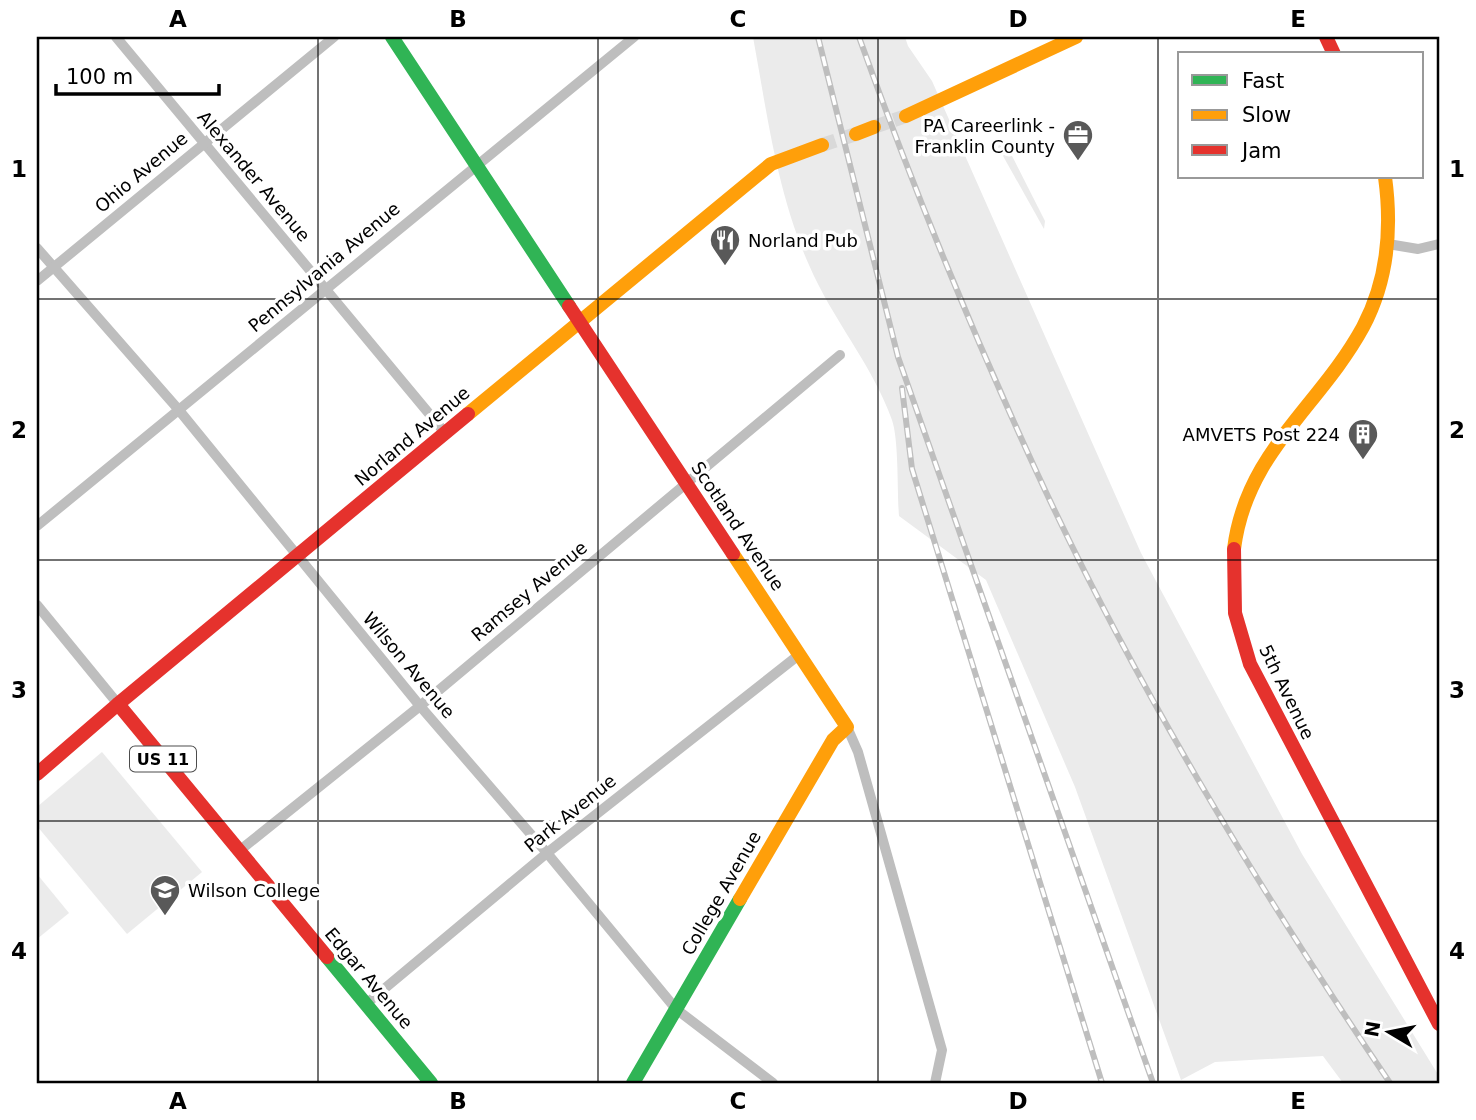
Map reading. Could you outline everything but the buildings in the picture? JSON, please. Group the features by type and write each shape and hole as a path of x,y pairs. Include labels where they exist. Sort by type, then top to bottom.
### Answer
{"street":[{"name":"Alexander Avenue","path":"116,37 446,434"},
{"name":"Ohio Avenue","path":"37,281 334,37"},
{"name":"Scotland Avenue","path":"392,37 847,727 858,752 943,1049 936,1083"},
{"name":"Pennsylvania Avenue","path":"37,526 325,287 634,37"},
{"path":"906,116 1076,37"},
{"path":"856,134 874,127"},
{"name":"Norland Avenue","path":"37,774 771,164 822,145"},
{"name":"5th Avenue","path":"1385,178 1389,208 1388,244 1380,285 1363,326 1265,459 1252,481 1235,537 1233,590 1235,614 1250,664 1439,1024"},
{"path":"1388,244 1418,249 1439,244"},
{"name":"Wilson Avenue","path":"37,248 178,409 419,706 547,853 676,1009 773,1083"},
{"name":"Ramsey Avenue","path":"239,851 419,706 840,355"},
{"name":"Edgar Avenue","path":"37,605 431,1083"},
{"name":"Park Avenue","path":"366,1004 547,853 800,654"},
{"name":"College Avenue","path":"633,1083 833,740 847,727"}],"shaded area":[{"path":"753,37 905,37 908,46 932,81 1141,553 1302,854 1439,1076 1439,1083 1343,1083 1323,1056 1215,1062 1181,1080 1075,787 986,580 899,516 897,453 892,420 874,380 818,285 798,238 774,152"},
{"path":"1001,140 1004,140 1045,221 1044,229 998,147"},
{"path":"102,752 202,872 127,934 37,826 37,807"},
{"path":"37,874 69,913 37,939"}],"tunnel":[{"path":"874,127 906,116"},
{"path":"822,145 856,134"}],"railway":[{"path":"818,37 898,357 1153,1083"},
{"path":"859,37 966,313 1076,554 1202,786 1294,936 1390,1083"},
{"path":"902,388 912,469 1102,1083"}],"traffic: fast":[{"path":"392,37 569,306"},
{"path":"633,1083 740,899"},
{"path":"327,957 431,1083"}],"traffic: slow":[{"path":"906,116 1076,37"},
{"path":"856,134 874,127"},
{"path":"468,414 771,164 822,145"},
{"path":"1234,549 1241,515 1253,484 1287,431 1346,355 1371,309 1386,254 1388,215 1385,178"},
{"path":"733,554 847,727 833,740 740,899"}],"traffic: jam":[{"path":"1326,37 1333,52"},
{"path":"569,306 733,554"},
{"path":"118,704 468,414"},
{"path":"1234,549 1235,613 1250,664 1439,1024"},
{"path":"37,774 118,704 327,957"}],"place":[{"name":"PA Careerlink - Franklin County","path":"1078,162"},
{"name":"Norland Pub","path":"725,267"},
{"name":"AMVETS Post 224","path":"1363,461"},
{"name":"Wilson College","path":"165,917"}]}
